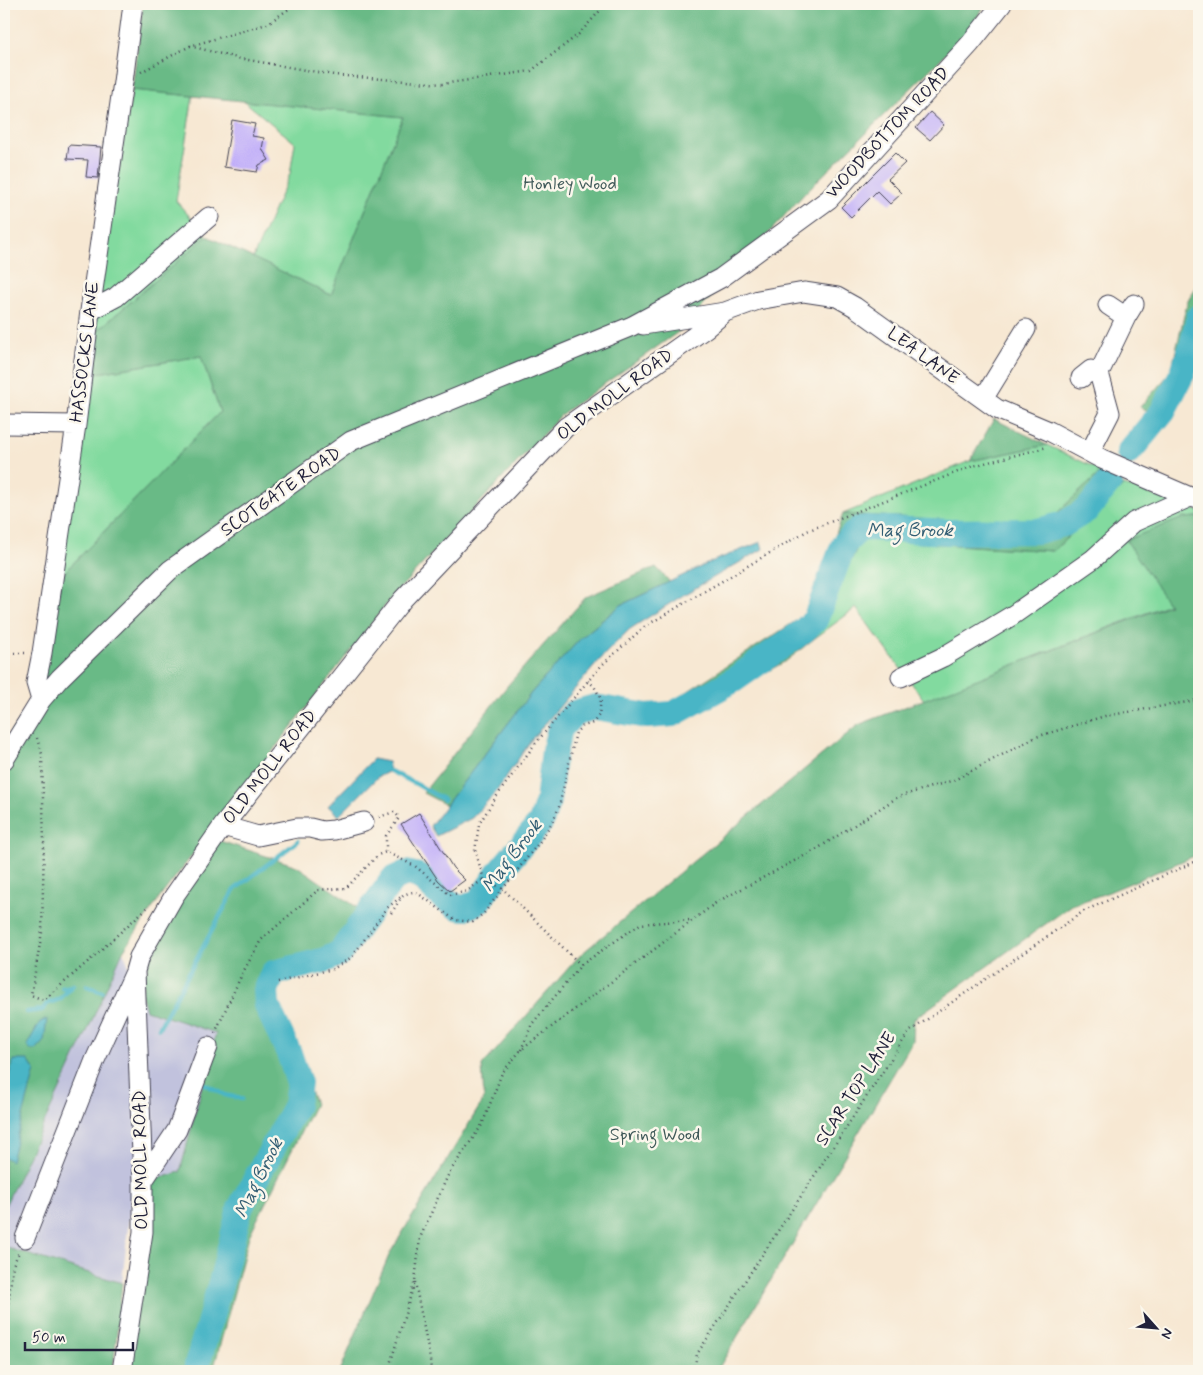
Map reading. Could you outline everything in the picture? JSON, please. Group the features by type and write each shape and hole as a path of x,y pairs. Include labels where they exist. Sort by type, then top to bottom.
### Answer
{"street":[{"name":"HASSOCKS LANE","path":"41,700 36,683 76,425 132,4"},
{"name":"WOODBOTTOM ROAD","path":"632,326 721,278 829,199 963,51 1002,4"},
{"path":"90,311 116,297 209,217"},
{"name":"LEA LANE","path":"632,326 725,312 758,300 804,292 837,298 855,306 997,409 1195,498"},
{"path":"1090,452 1110,413 1090,375 1130,310 1108,305"},
{"name":"OLD MOLL ROAD","path":"122,1371 142,1232 144,1181 135,970 139,957 174,896 223,826 403,599 566,427 706,328 725,312"},
{"name":"SCOTGATE ROAD","path":"4,760 41,700 60,678 170,570 351,442 632,326"},
{"path":"983,399 1026,329"},
{"path":"4,424 76,425"},
{"path":"902,677 944,657 1013,615 1093,559 1134,522 1195,498"},
{"path":"223,826 258,836 297,828 310,828 322,831 334,830 364,822"},
{"path":"25,1238 95,1060 135,970"},
{"path":"144,1181 177,1130 208,1047"}],"path":[{"path":"123,82 190,46 267,24 296,4"},
{"path":"190,46 237,58 334,75 442,84 531,71 579,34 606,4"},
{"path":"581,965 502,889 484,879 475,851 479,824 496,797 536,744 602,665 644,627 807,531 973,466 1045,448 1061,437"},
{"path":"4,653 42,653"},
{"path":"278,982 333,969 352,957 387,908 399,897 409,892 416,892 456,920 473,922 484,913 541,840 560,807 576,732 583,726 593,723 599,715 601,699 594,686 588,681"},
{"path":"388,1371 415,1281 420,1238 449,1173 482,1125 502,1073 521,1050 717,902 817,848 898,797 954,780 1036,737 1105,716 1199,700"},
{"path":"30,717 42,754 44,843 42,932 31,995 44,1000 148,906"},
{"path":"364,822 394,812 397,815 399,818 386,836 386,852"},
{"path":"208,1047 242,974 261,940 318,890 346,888 378,855 386,852 415,866 450,895 467,891 484,879"},
{"name":"SCAR TOP LANE","path":"694,1371 697,1354 909,1032 1084,911 1199,860"},
{"path":"391,913 403,895"},
{"path":"521,1050 532,1024 581,965 640,924 691,920"},
{"path":"4,1338 13,1265 25,1238"},
{"path":"415,1281 430,1358 430,1371"}],"shaded area":[{"path":"123,951 146,1010 216,1032 180,1172 147,1182 131,1199 122,1283 4,1247 4,1208"}],"green space":[{"name":"Honley Wood","path":"143,4 986,4 966,34 805,193 681,330 563,413 392,597 163,893 123,951 4,1208 4,806 10,784 4,781 4,742 25,712 48,661 59,578 220,412 201,356 86,375 90,337 207,236 331,295 403,117 132,90"},
{"path":"132,90 193,96 176,201 207,236 90,337"},
{"path":"244,101 403,117 331,295 253,258 290,174 295,143"},
{"path":"1199,280 1199,346 1189,379 1166,419 1140,407 1171,372 1187,303"},
{"path":"201,356 220,412 59,578 86,375"},
{"path":"994,419 1047,445 970,461"},
{"path":"1047,445 1102,471 1044,525 843,514 970,461"},
{"path":"1102,471 1124,485 1053,551 861,539 815,638 786,661 668,727 656,712 808,613 843,514 1044,525"},
{"path":"1124,485 1199,511 1199,517 1183,518 1169,604 924,700 856,608 815,638 861,539 1053,551"},
{"name":"Spring Wood","path":"1199,517 1199,854 1109,892 1072,905 914,1019 913,1041 717,1371 340,1371 390,1253 484,1099 482,1066 580,955 858,725 1169,605 1126,540 1183,518"},
{"path":"656,567 670,582 621,605 581,638 532,692 446,805 423,793 508,685 586,597"},
{"path":"217,840 297,866 374,919 346,956 329,964 276,979 272,988 315,1104 249,1236 213,1371 129,1371 147,1182 180,1172 216,1033 146,1010 141,993 147,964 161,925"},
{"path":"4,1247 122,1283 113,1371 4,1371"}],"water":[{"path":"761,542 763,549 685,594 630,629 604,655 532,739 496,792 472,818 436,836 430,826 532,692 581,638 621,605 713,561"},
{"path":"373,759 388,762 390,771 378,777 339,816 328,806"},
{"path":"47,1019 44,1041 36,1050 30,1050 27,1045 40,1022"},
{"path":"13,1060 28,1060 35,1071 11,1161 4,1157 4,1096"}],"building":[{"path":"930,112 944,125 930,140 916,128"},
{"path":"232,120 255,124 252,136 264,138 262,149 269,160 259,165 257,172 224,167"},
{"path":"69,145 101,147 98,178 86,177 88,160 67,159"},
{"path":"895,153 905,163 888,179 902,193 890,204 877,191 851,217 841,207"},
{"path":"419,813 453,868 465,880 450,891 438,880 401,824"}],"waterway":[{"path":"1129,452 1163,411 1183,372 1199,317"},
{"name":"Mag Brook","path":"197,1371 197,1365 240,1208 296,1105 299,1083 289,1053 267,1006 266,990 273,973 325,960 340,953 393,879 406,873 419,876 442,897 457,907 465,908 479,901 500,871 541,822 548,801 554,751 560,729 574,713 595,707 647,716 673,714 734,680 802,632 815,620 844,544 859,529 951,532 1038,531 1064,524 1088,509 1110,481"},
{"path":"390,771 444,800"},
{"path":"159,1028 234,890 298,841"},
{"path":"27,1012 42,1010 47,1004 60,999 73,985"},
{"path":"62,988 71,986"},
{"path":"87,986 102,992"},
{"path":"201,1082 225,1095 242,1099"}]}
